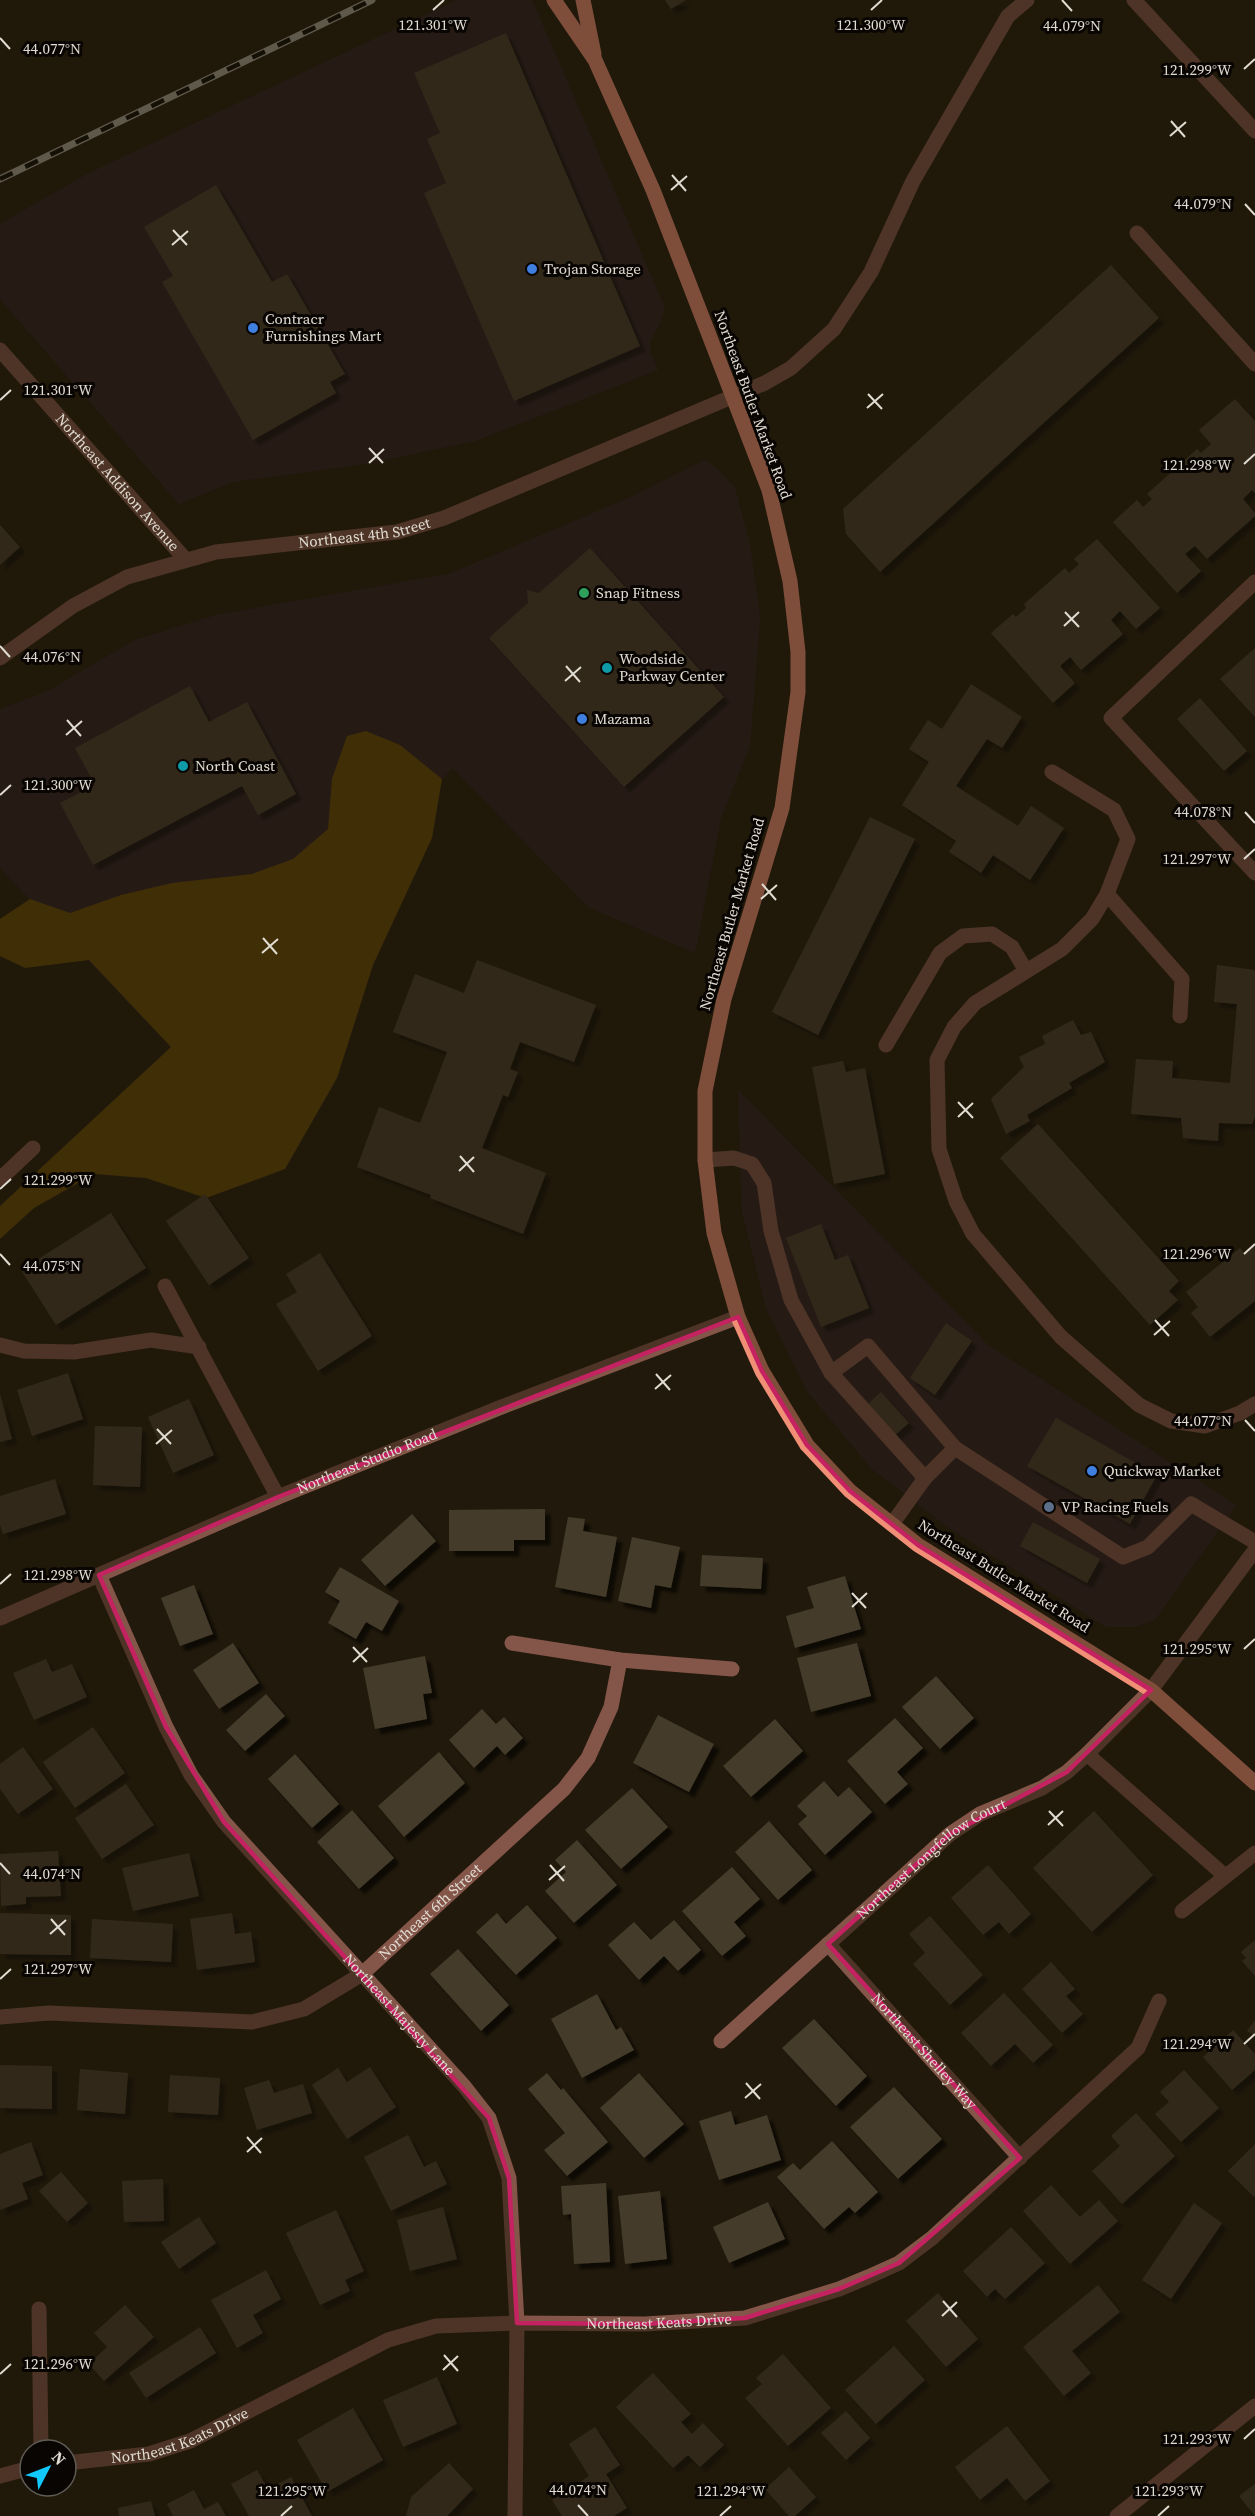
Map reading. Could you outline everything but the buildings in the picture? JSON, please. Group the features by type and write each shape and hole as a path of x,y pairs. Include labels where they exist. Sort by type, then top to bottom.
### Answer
{"main road":[{"name":"Northeast Butler Market Road","path":"554,0 595,60 652,190 769,490 790,581 798,652 798,692 782,808 724,999 705,1091 705,1160 714,1233 738,1317 762,1371 807,1445 850,1491 918,1545 1151,1690 1255,1783"},
{"name":"Northeast Butler Market Road","path":"583,0 595,60"}],"street":[{"name":"Northeast 4th Street","path":"0,658 73,606 127,577 216,552 397,532 469,509 765,383 791,368 834,329 871,272 913,181 1008,16 1027,0"},
{"path":"1134,0 1255,131"},
{"path":"1137,233 1255,364"},
{"name":"Northeast Addison Avenue","path":"0,350 186,560"},
{"path":"1255,582 1111,718 1255,873"},
{"path":"1052,772 1114,810 1128,839 1107,894 1092,919 1062,949 975,1003 954,1027 937,1060 939,1149 956,1201 973,1234 1062,1337 1139,1405 1171,1421 1206,1426 1240,1413 1255,1404"},
{"path":"1107,894 1182,979 1180,1016"},
{"path":"886,1044 940,953 963,936 992,934 1012,947 1026,971"},
{"path":"0,1179 33,1148"},
{"path":"705,1160 734,1158 752,1164 764,1183 771,1231 791,1300 831,1373 925,1478"},
{"path":"165,1286 200,1347 278,1497"},
{"name":"Northeast Studio Road","path":"0,1618 278,1497 510,1404 738,1317"},
{"path":"0,1345 24,1350 74,1352 151,1340 200,1347"},
{"path":"831,1373 868,1346 955,1448 1123,1557 1148,1547 1191,1504 1255,1542"},
{"path":"892,1524 925,1478 955,1448"},
{"name":"Northeast Longfellow Court","path":"721,2041 950,1834 980,1814 1042,1788 1067,1772 1087,1754 1151,1690 1255,1550"},
{"name":"Northeast Majesty Lane","path":"99,1575 166,1727 191,1775 224,1822 464,2086 489,2118 509,2178 517,2323 515,2516"},
{"path":"512,1643 620,1660 732,1669"},
{"name":"Northeast 6th Street","path":"0,2017 49,2013 252,2022 304,2009 362,1974 564,1789 588,1758 611,1707 620,1660"},
{"path":"1087,1754 1224,1875"},
{"path":"1182,1911 1224,1875 1255,1853"},
{"name":"Northeast Shelley Way","path":"828,1944 1020,2158"},
{"name":"Northeast Keats Drive","path":"78,2462 149,2454 190,2441 388,2340 436,2326 517,2323 645,2324 745,2318 839,2289 899,2263 932,2238 1138,2048 1159,2001"},
{"path":"39,2309 40,2438"},
{"path":"1117,2516 1255,2406"},
{"path":"0,2476 18,2471"}],"highlighted area":[{"path":"738,1317 762,1371 807,1445 850,1491 918,1545 1151,1690 1067,1772 950,1834 828,1944 1020,2158 899,2263 839,2289 745,2318 645,2324 517,2323 509,2178 489,2118 224,1822 166,1727 99,1575 278,1497"}],"shaded area":[{"path":"457,0 532,0 665,308 659,326 650,341 651,353 658,370 475,441 365,464 233,482 179,504 0,299 0,224 87,174"},
{"path":"705,460 735,488 750,545 760,617 750,746 721,818 695,953 588,907 453,768 171,1047 0,868 0,709 46,692 135,640 216,615 449,574 631,497"},
{"path":"366,731 400,745 442,779 432,838 373,965 337,1078 285,1169 206,1198 146,1178 94,1174 34,1208 0,1239 0,1206 171,1047 89,960 25,968 0,956 0,919 30,899 70,913 121,895 172,883 252,874 293,859 328,829 332,779 347,736"},
{"path":"738,1090 988,1345 1236,1505 1155,1620 1135,1627 1106,1627 949,1528 872,1469 807,1391 766,1308 742,1211"}],"railway":[{"path":"0,179 372,0"}],"place":[{"name":"Trojan Storage","path":"532,269"},
{"name":"Contracr Furnishings Mart","path":"253,328"},
{"name":"Snap Fitness","path":"584,593"},
{"name":"Woodside Parkway Center","path":"607,668"},
{"name":"Mazama","path":"582,719"},
{"name":"North Coast","path":"183,766"},
{"name":"Quickway Market","path":"1092,1471"},
{"name":"VP Racing Fuels","path":"1049,1507"}]}
